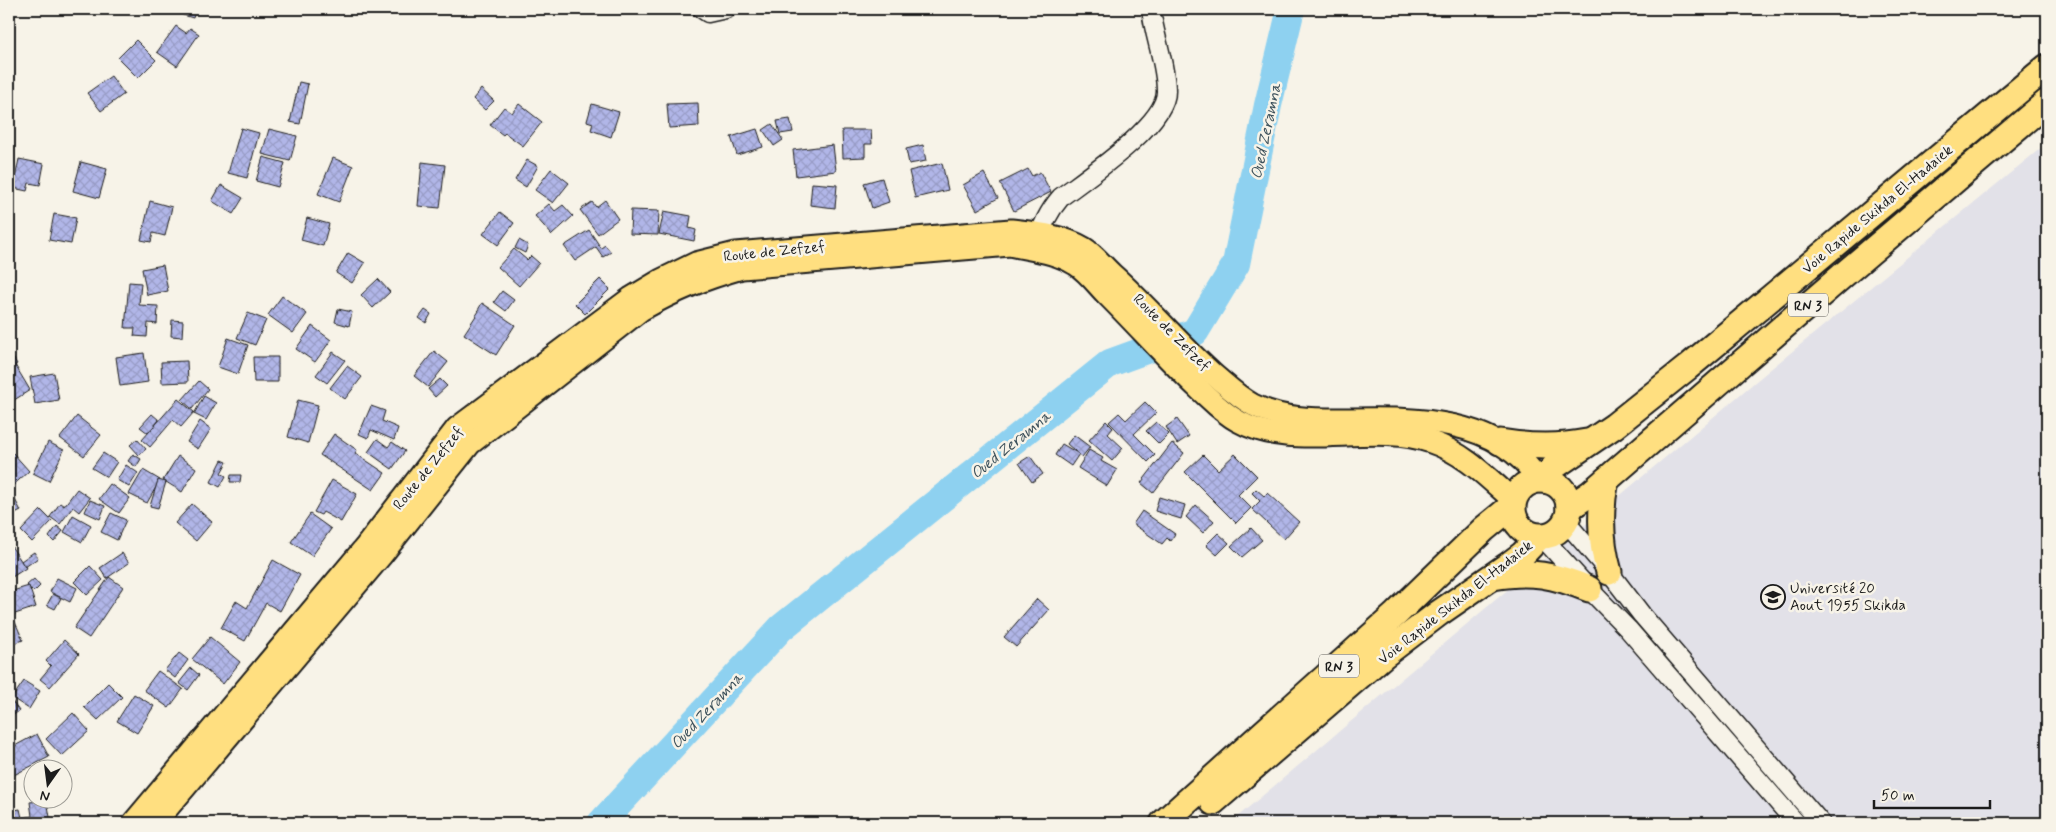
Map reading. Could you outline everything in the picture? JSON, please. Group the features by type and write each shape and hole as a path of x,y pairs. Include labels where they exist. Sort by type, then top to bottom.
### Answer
{"highway":[{"name":"Voie Rapide Skikda El-Hadaiek","path":"1163,823 1396,614 1484,528 1513,503 1520,488 1526,484 1541,480 1555,466 1614,426 1688,367 2047,67"},
{"name":"Voie Rapide Skikda El-Hadaiek","path":"1513,503 1514,518 1521,529 1540,536 1553,534 1567,515 1606,480 2047,102"},
{"path":"1500,442 1537,447 1564,446 1592,441"},
{"path":"1541,480 1556,484 1562,489 1566,495 1567,515"},
{"path":"1606,480 1600,526 1605,557 1610,572"},
{"name":"Voie Rapide Skikda El-Hadaiek","path":"1188,823 1384,655 1523,554 1540,536"},
{"path":"1488,578 1520,573 1542,574 1589,589"}],"main road":[{"name":"Route de Zefzef","path":"133,823 366,546 457,428 631,298 661,280 696,263 736,253 1011,230 1037,242 1047,252 1076,264 1134,307 1178,356 1224,412 1254,429 1278,435 1396,435 1429,441 1450,449 1468,460 1513,503"},
{"name":"Route de Zefzef","path":"155,823 381,556 470,444 641,310 670,294 702,280 742,268 1037,242"},
{"name":"Route de Zefzef","path":"1178,356 1240,398 1267,411 1291,418 1405,419 1438,422 1466,428 1500,442 1529,466 1541,480"}],"street":[{"path":"702,9 708,13 726,9"},
{"path":"1037,242 1050,209 1061,198 1136,139 1161,108 1166,93 1153,30 1151,9"},
{"path":"1567,515 1632,602 1821,823"},
{"path":"1540,536 1614,615 1796,823"},
{"path":"1614,615 1632,602"}],"shaded area":[{"name":"Université 20 Aout 1955 Skikda","path":"2047,143 2047,823 1230,823 1767,372"}],"building":[{"path":"182,9 196,9 193,18 180,14"},
{"path":"176,26 186,33 190,28 199,34 177,66 157,52"},
{"path":"136,40 156,60 138,78 118,58"},
{"path":"111,76 124,94 101,111 87,93"},
{"path":"299,82 308,84 300,124 290,122"},
{"path":"481,89 494,101 485,110 473,99"},
{"path":"698,103 699,126 669,128 667,104"},
{"path":"519,104 542,122 523,146 490,125 504,107 512,113"},
{"path":"592,104 619,112 611,137 591,130 593,123 587,121"},
{"path":"790,119 793,132 780,134 777,121"},
{"path":"772,124 783,140 774,146 763,130"},
{"path":"241,128 259,133 247,178 228,173"},
{"path":"269,129 297,136 290,161 262,154"},
{"path":"757,129 763,147 737,155 731,137"},
{"path":"842,130 871,130 872,144 865,144 865,157 843,158"},
{"path":"833,145 836,171 796,176 793,150"},
{"path":"923,145 926,161 909,164 906,149"},
{"path":"263,157 285,163 278,187 256,181"},
{"path":"333,158 353,166 339,202 318,194"},
{"path":"19,159 44,164 40,185 29,183 27,191 13,188"},
{"path":"527,160 538,166 526,187 515,180"},
{"path":"81,162 107,169 99,198 73,191"},
{"path":"422,162 445,165 440,208 418,206"},
{"path":"942,163 948,190 915,198 909,171"},
{"path":"551,169 569,183 553,203 535,190"},
{"path":"1028,169 1032,176 1040,172 1051,192 1014,211 1000,183"},
{"path":"984,173 998,198 977,210 963,185"},
{"path":"882,178 889,202 872,208 864,183"},
{"path":"812,183 837,185 835,208 810,205"},
{"path":"221,185 243,198 233,214 212,201"},
{"path":"605,200 618,219 598,234 580,210 592,202 596,207"},
{"path":"150,201 172,207 165,236 153,233 151,242 141,240"},
{"path":"549,204 555,211 563,205 573,216 552,235 535,216"},
{"path":"631,210 659,211 658,235 630,234"},
{"path":"664,211 691,216 689,228 696,230 694,241 659,234"},
{"path":"500,212 514,223 498,245 483,234"},
{"path":"54,214 76,218 71,244 49,240"},
{"path":"307,218 329,224 323,246 301,240"},
{"path":"589,230 601,248 605,245 611,252 603,257 596,247 575,261 564,246"},
{"path":"519,240 528,245 525,253 515,248"},
{"path":"514,249 527,260 531,256 539,263 519,286 498,267"},
{"path":"348,253 365,263 352,283 336,273"},
{"path":"163,265 168,291 147,295 142,269"},
{"path":"378,279 390,292 373,308 361,295"},
{"path":"600,279 610,289 585,314 575,304"},
{"path":"129,282 141,283 139,305 158,306 157,324 148,323 147,337 134,336 135,328 125,328"},
{"path":"502,291 514,300 506,311 494,302"},
{"path":"282,296 307,314 293,333 268,315"},
{"path":"482,303 515,325 496,355 464,334"},
{"path":"338,309 352,312 349,326 335,322"},
{"path":"425,310 431,314 426,323 419,318"},
{"path":"248,313 266,320 255,345 237,338"},
{"path":"172,320 183,321 182,337 171,336"},
{"path":"312,326 331,340 315,362 296,349"},
{"path":"228,338 248,345 238,374 218,367"},
{"path":"9,351 30,390 11,402 9,399"},
{"path":"434,351 448,362 428,387 414,376"},
{"path":"333,352 345,360 327,383 316,375"},
{"path":"144,353 148,382 120,386 116,357"},
{"path":"253,357 278,357 278,382 254,382"},
{"path":"187,361 188,382 162,383 161,362"},
{"path":"347,366 362,377 345,399 330,388"},
{"path":"54,373 59,400 35,404 30,377"},
{"path":"440,379 447,386 435,397 428,389"},
{"path":"199,381 208,389 192,409 182,400"},
{"path":"204,396 216,403 206,420 194,414"},
{"path":"178,399 194,412 181,427 173,420 150,447 142,440"},
{"path":"298,400 318,405 308,443 288,437"},
{"path":"1145,402 1156,413 1134,434 1155,455 1148,462 1109,422 1119,413 1126,420"},
{"path":"371,406 385,411 382,421 398,428 394,440 371,430 368,438 359,434"},
{"path":"152,414 159,420 148,433 140,427"},
{"path":"77,416 101,435 84,456 60,438"},
{"path":"1177,419 1189,436 1177,444 1166,427"},
{"path":"200,421 211,429 198,449 187,442"},
{"path":"1106,421 1113,428 1108,434 1123,448 1112,461 1089,440"},
{"path":"1156,422 1169,434 1159,444 1146,431"},
{"path":"334,434 357,450 355,453 385,473 373,490 320,455"},
{"path":"1074,435 1090,447 1082,457 1067,444"},
{"path":"137,439 146,449 139,455 130,445"},
{"path":"377,439 388,447 392,442 405,451 392,469 368,452"},
{"path":"48,442 64,450 49,481 33,473"},
{"path":"1172,443 1184,453 1153,493 1141,483"},
{"path":"1062,444 1079,454 1071,466 1055,455"},
{"path":"1089,450 1103,458 1101,461 1117,470 1107,486 1078,468"},
{"path":"13,453 29,471 9,489 9,456"},
{"path":"103,453 117,462 107,477 92,468"},
{"path":"133,454 141,459 136,467 128,461"},
{"path":"1235,454 1257,476 1238,495 1251,508 1236,523 1185,472 1203,455 1218,470"},
{"path":"178,456 196,468 182,492 163,480"},
{"path":"1030,456 1043,474 1032,482 1019,463"},
{"path":"222,460 227,462 221,473 226,476 220,487 211,482"},
{"path":"126,465 138,473 129,487 117,480"},
{"path":"143,470 160,480 147,503 129,494"},
{"path":"231,475 241,475 240,482 230,482"},
{"path":"158,480 166,482 158,508 150,506"},
{"path":"332,480 357,494 341,522 323,512 321,515 314,512"},
{"path":"110,484 130,498 119,513 99,499"},
{"path":"9,488 21,511 9,517"},
{"path":"77,489 90,498 79,512 73,507 60,524 50,517 60,503 64,506"},
{"path":"1256,489 1264,496 1267,493 1299,522 1284,539 1252,509 1260,501 1252,493"},
{"path":"1159,497 1185,505 1181,519 1155,511"},
{"path":"90,500 105,506 100,519 85,512"},
{"path":"192,504 212,522 196,541 175,523"},
{"path":"1196,505 1214,521 1203,533 1186,517"},
{"path":"41,510 52,521 32,542 21,531"},
{"path":"1142,511 1175,534 1170,541 1167,538 1162,544 1133,524"},
{"path":"111,513 126,520 117,540 101,532"},
{"path":"310,514 331,529 312,556 291,542"},
{"path":"73,515 91,525 82,542 64,532"},
{"path":"57,526 63,531 54,542 49,537"},
{"path":"1251,528 1262,540 1242,557 1231,546"},
{"path":"1218,533 1229,543 1217,555 1206,545"},
{"path":"11,546 26,568 12,577 9,571 9,548"},
{"path":"34,552 38,558 25,567 21,561"},
{"path":"122,553 129,563 107,578 100,568"},
{"path":"273,560 300,575 280,611 266,603 245,641 221,628 236,601 247,608"},
{"path":"90,566 103,580 87,595 74,582"},
{"path":"109,577 123,587 89,638 74,628"},
{"path":"57,578 77,588 70,602 50,592"},
{"path":"34,579 40,586 34,592 27,585"},
{"path":"29,586 36,607 9,616 9,592"},
{"path":"53,594 61,598 55,609 47,605"},
{"path":"1037,599 1049,610 1016,647 1004,637"},
{"path":"15,622 23,640 9,646 9,624"},
{"path":"210,637 240,662 223,684 192,659"},
{"path":"64,640 79,654 50,687 40,679 51,666 46,661"},
{"path":"179,653 188,660 175,678 165,670"},
{"path":"191,668 199,675 188,690 179,683"},
{"path":"158,671 183,689 169,708 144,690"},
{"path":"24,681 40,691 29,709 12,698"},
{"path":"108,683 122,697 98,720 84,707"},
{"path":"134,694 154,706 137,733 117,721"},
{"path":"9,697 19,711 9,718"},
{"path":"73,713 89,731 62,756 46,739"},
{"path":"37,734 49,757 43,760 22,760 22,771 10,777 9,760 11,759 9,749"},
{"path":"20,809 22,818 32,816 31,810 49,810 51,823 9,823 9,811"}],"waterway":[{"name":"Oued Zeramna","path":"601,823 781,628 1110,363 1195,332 1236,264 1268,105 1291,9"}],"place":[{"name":"Université 20 Aout 1955 Skikda","path":"1773,597"}]}
